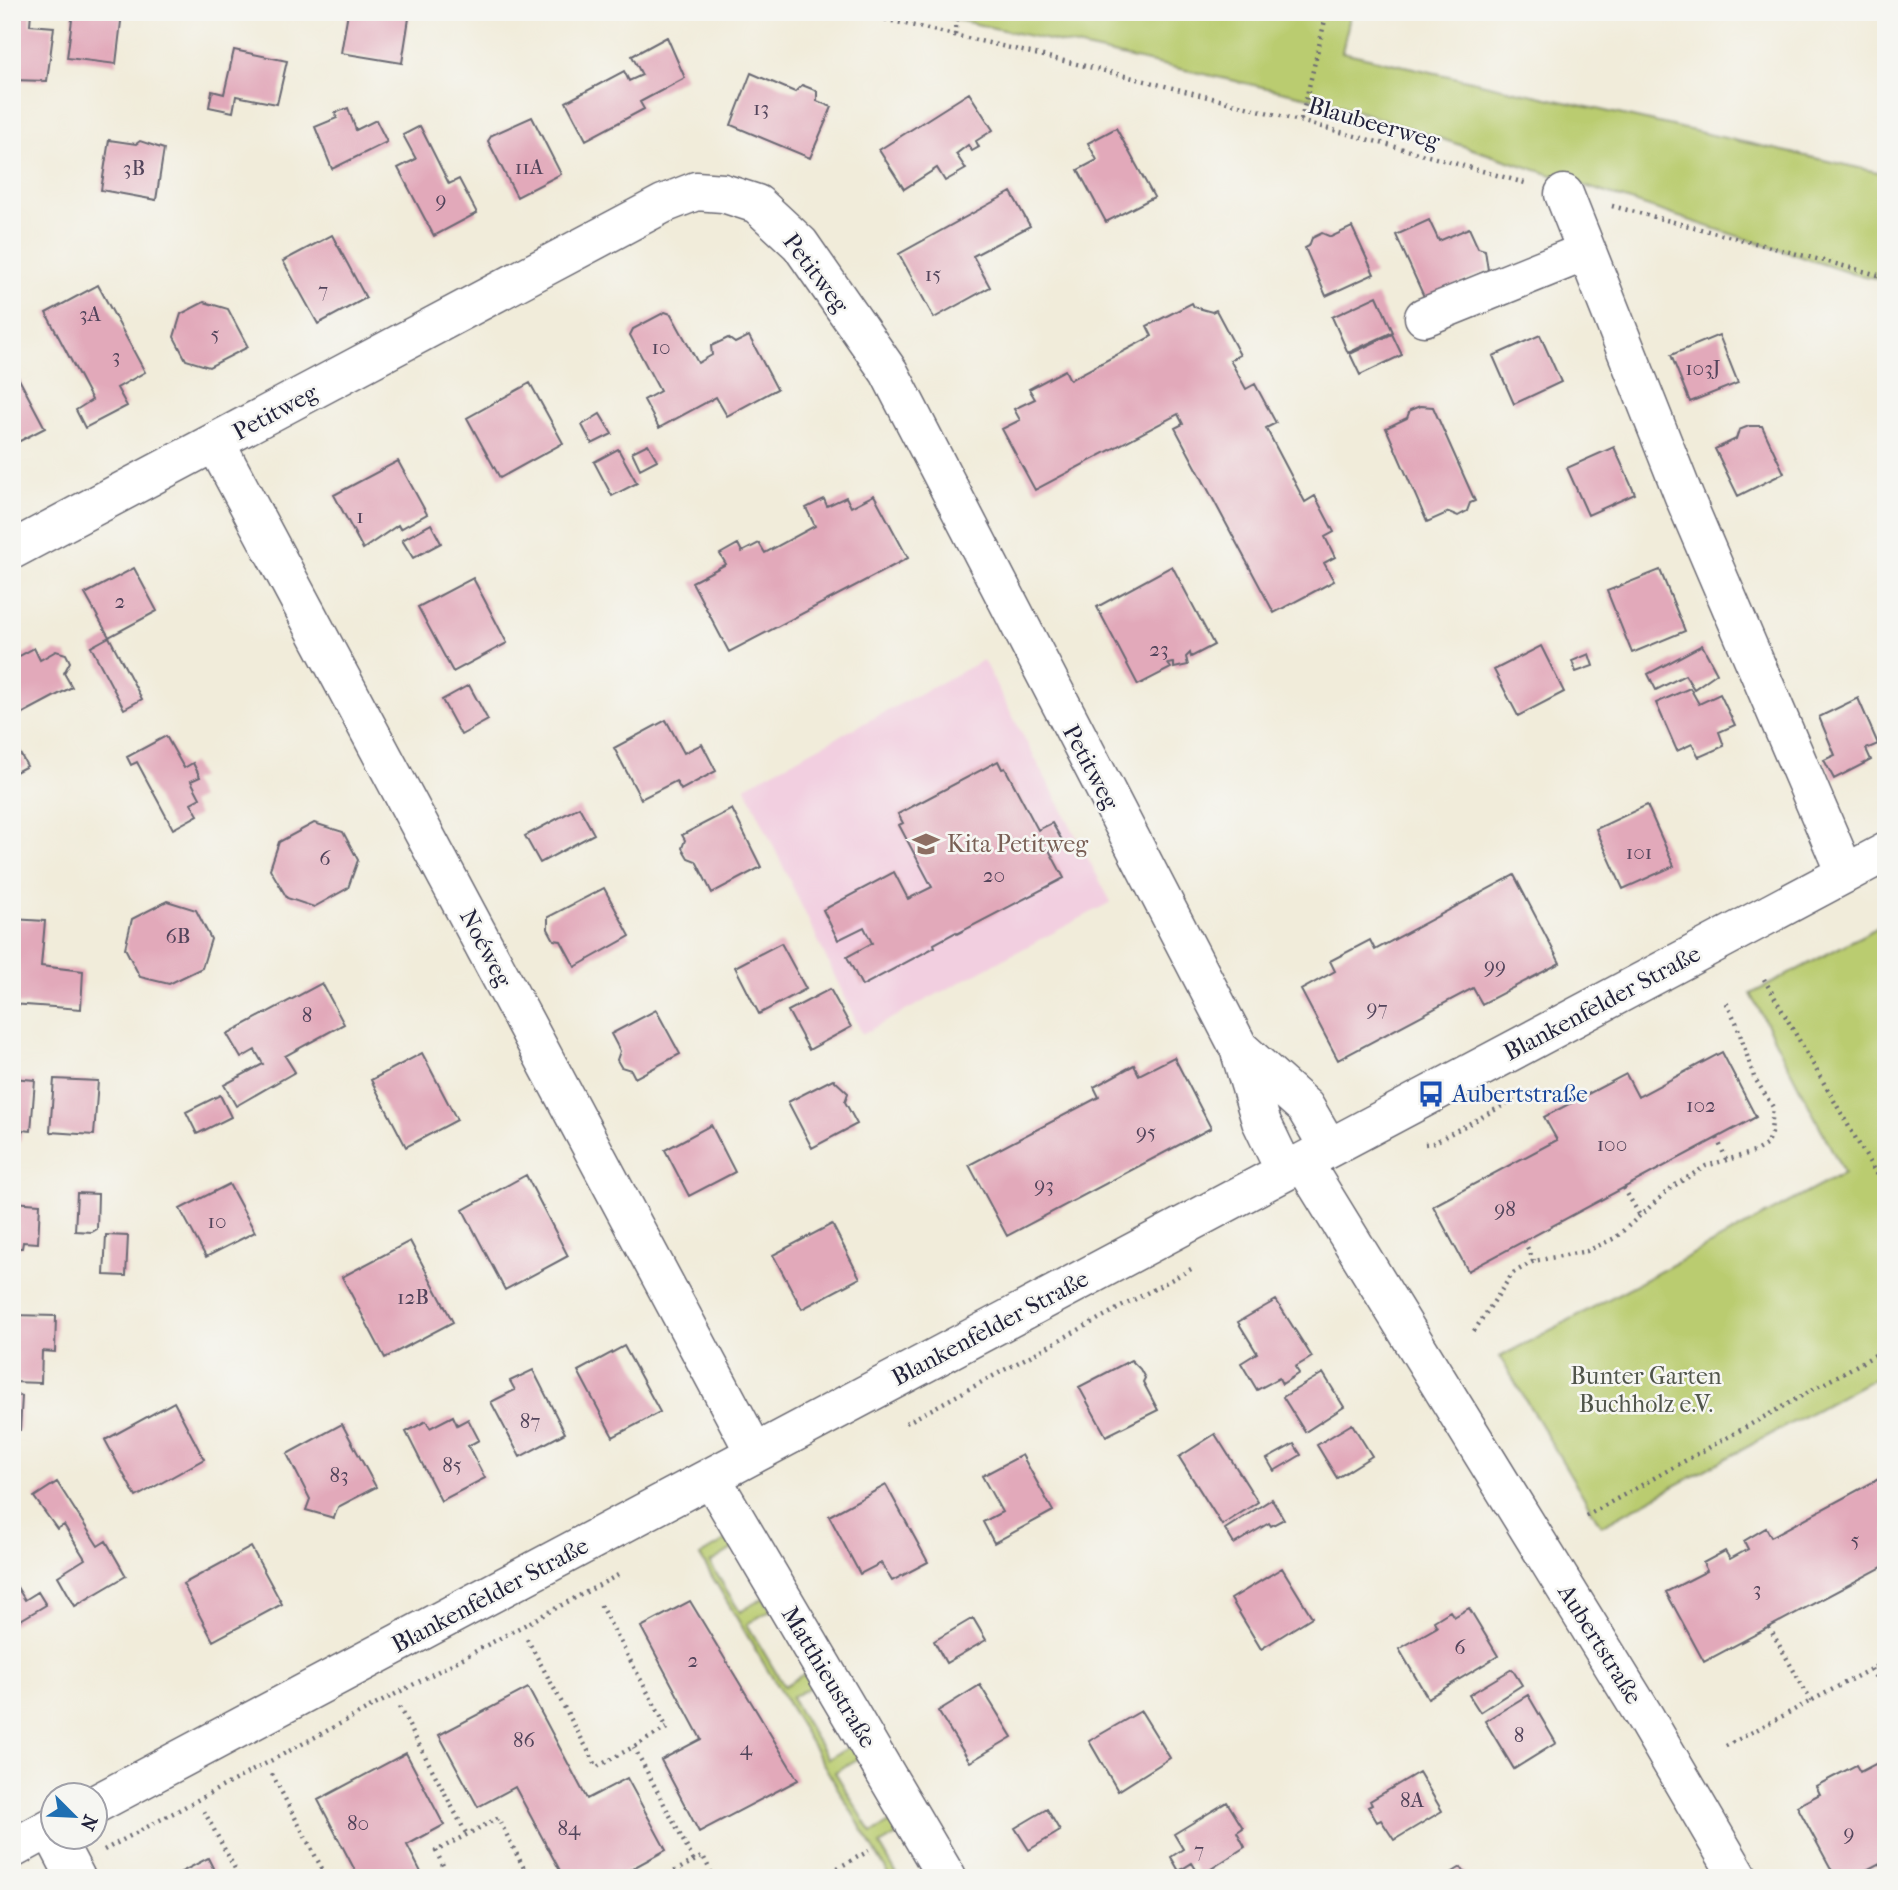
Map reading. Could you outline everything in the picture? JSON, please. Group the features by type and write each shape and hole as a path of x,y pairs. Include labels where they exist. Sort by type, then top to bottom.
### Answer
{"street":[{"name":"Petitweg","path":"12,550 216,444 663,204 696,191 723,193 757,204 800,244 888,372 1239,1048 1261,1121 1305,1160"},
{"path":"1564,194 1685,499 1845,873"},
{"path":"1424,317 1585,252"},
{"name":"Noéweg","path":"216,444 755,1453"},
{"name":"Blankenfelder Straße","path":"108,1798 1886,852"},
{"name":"Petitweg","path":"1239,1048 1305,1107 1305,1160"},
{"name":"Aubertstraße","path":"1305,1160 1646,1719 1739,1878"},
{"name":"Matthieustraße","path":"712,1477 947,1878"},
{"path":"12,1849 38,1838"},
{"path":"62,1852 76,1878"}],"path":[{"name":"Blaubeerweg","path":"851,12 1301,120 1564,194 1886,277"},
{"path":"955,35 958,12"},
{"path":"1301,120 1327,12"},
{"path":"1764,979 1886,1191"},
{"path":"1474,1331 1505,1280 1534,1261 1587,1251 1615,1238 1672,1186 1726,1158 1743,1156 1766,1145 1774,1119 1770,1097 1754,1077 1736,1022 1725,1000"},
{"path":"1717,1138 1726,1158"},
{"path":"1624,1188 1639,1214"},
{"path":"1524,1241 1534,1261"},
{"path":"1586,1516 1886,1349"},
{"path":"527,1639 597,1767 667,1728 598,1601"},
{"path":"1769,1628 1811,1701"},
{"path":"1726,1746 1886,1661"},
{"path":"1871,1669 1886,1695"},
{"path":"400,1707 467,1835"},
{"path":"634,1747 694,1861"},
{"path":"272,1774 327,1878"},
{"path":"204,1811 240,1878"},
{"path":"449,1878 436,1851 498,1818 529,1878"},
{"path":"819,1878 869,1851"},
{"path":"662,1878 703,1856 714,1878"},
{"path":"1880,1863 1886,1875"}],"shaded area":[{"name":"Kita Petitweg","path":"983,660 1111,902 862,1034 745,786"}],"green space":[{"path":"921,12 1351,12 1342,52 1886,174 1886,280 1853,274 1326,101"},
{"name":"Bunter Garten Buchholz e.V.","path":"1886,923 1886,1372 1601,1526 1500,1357 1844,1173 1751,994"},
{"path":"728,1539 734,1548 710,1563 740,1612 763,1598 771,1610 747,1624 784,1686 807,1672 815,1684 791,1698 828,1759 851,1746 859,1758 835,1772 872,1833 895,1820 902,1832 880,1845 899,1878 891,1878 700,1556"}],"building":[{"path":"12,12 31,12 30,25 54,27 47,81 12,80"},
{"path":"73,12 122,13 116,64 67,58"},
{"path":"348,12 410,12 402,63 341,53"},
{"path":"667,37 685,78 640,102 644,109 586,140 566,102 624,71 629,81 642,75 632,56"},
{"path":"234,50 287,61 277,104 236,96 233,112 209,107 212,91 224,94"},
{"path":"751,73 795,92 802,85 817,91 817,101 832,107 810,158 731,125"},
{"path":"969,93 993,130 976,141 979,147 972,151 968,145 956,154 966,169 945,181 937,168 904,189 879,150"},
{"path":"348,108 356,130 376,120 387,142 332,169 315,127 337,118 335,113"},
{"path":"532,117 561,174 517,197 488,141 492,135"},
{"path":"420,126 449,184 459,179 477,213 434,236 398,168 416,159 403,135"},
{"path":"1116,128 1154,197 1106,222 1078,170 1097,160 1088,143"},
{"path":"109,140 136,144 140,141 164,149 156,200 101,190"},
{"path":"1011,192 1030,226 973,256 990,287 934,318 899,254"},
{"path":"1429,220 1439,241 1469,228 1478,248 1485,250 1488,270 1425,299 1396,235"},
{"path":"1352,227 1374,274 1326,296 1305,248 1309,246 1312,238 1322,233 1331,237"},
{"path":"332,235 366,298 318,324 283,261"},
{"path":"98,285 145,372 117,388 127,406 85,428 76,410 92,400 46,313"},
{"path":"1377,296 1393,332 1348,353 1332,317"},
{"path":"204,302 228,309 248,347 209,367 186,360 174,337 181,314"},
{"path":"1192,303 1194,307 1212,312 1216,310 1240,355 1230,360 1246,389 1255,384 1276,423 1266,428 1305,502 1315,496 1334,532 1325,537 1335,557 1324,563 1334,581 1274,613 1175,428 1183,424 1178,414 1035,490 1002,429 1020,420 1014,409 1035,399 1029,389 1065,370 1070,380 1152,336 1147,326"},
{"path":"665,312 671,314 698,363 712,355 711,346 728,338 735,343 749,336 777,389 727,416 716,397 659,428 644,400 660,391 630,335 633,329"},
{"path":"1392,334 1402,355 1360,375 1350,354"},
{"path":"1540,335 1561,382 1514,404 1493,356"},
{"path":"1719,335 1738,383 1690,402 1671,355"},
{"path":"19,379 45,428 12,445 12,383"},
{"path":"530,383 563,443 500,478 467,418"},
{"path":"1420,406 1433,407 1475,501 1470,503 1467,511 1458,516 1449,512 1427,522 1386,428 1407,418 1410,410"},
{"path":"600,414 612,434 592,444 582,425"},
{"path":"1749,426 1762,426 1784,473 1738,496 1715,449 1736,439 1739,430"},
{"path":"648,444 657,460 640,469 632,452"},
{"path":"1614,447 1635,494 1588,515 1567,468"},
{"path":"618,449 637,483 612,496 594,462"},
{"path":"398,461 427,514 400,529 398,525 363,549 334,495"},
{"path":"874,495 908,558 729,652 692,582 726,564 720,554 738,544 742,552 759,543 765,553 815,526 806,508 824,499 827,506 846,497 851,507"},
{"path":"431,524 441,543 413,558 402,540"},
{"path":"1172,566 1214,645 1191,657 1190,653 1186,657 1188,665 1174,668 1174,663 1168,664 1171,668 1138,685 1097,607"},
{"path":"134,568 157,611 109,637 85,594"},
{"path":"1660,570 1685,631 1632,653 1607,591"},
{"path":"473,578 507,643 453,672 418,607"},
{"path":"109,637 142,699 124,709 91,647"},
{"path":"1702,645 1717,673 1694,689 1685,675 1656,690 1648,674"},
{"path":"1541,646 1564,692 1518,716 1494,670"},
{"path":"34,648 40,660 56,651 66,654 70,662 64,673 72,687 12,719 12,660"},
{"path":"1589,654 1593,666 1576,672 1572,661"},
{"path":"469,685 488,720 461,735 442,700"},
{"path":"1690,688 1699,704 1720,694 1735,725 1719,732 1724,746 1699,757 1692,744 1677,751 1656,703"},
{"path":"1858,698 1878,744 1866,749 1871,760 1834,779 1824,760 1835,755 1819,717"},
{"path":"666,720 684,753 702,744 716,771 681,790 676,781 641,799 614,748"},
{"path":"166,736 184,768 193,763 200,777 191,781 200,798 191,803 198,815 173,829 137,762 131,765 127,757"},
{"path":"12,739 27,766 12,774"},
{"path":"998,761 1002,769 1005,768 1038,830 1052,823 1063,842 1049,850 1064,878 957,934 956,932 934,944 935,947 862,986 847,957 872,943 864,927 838,940 823,910 894,872 908,899 932,887 899,825 903,823 898,814"},
{"path":"1647,805 1674,866 1623,889 1596,829"},
{"path":"579,807 594,834 540,863 525,836"},
{"path":"732,809 761,867 712,893 696,861 688,858 682,848 685,840 682,835"},
{"path":"314,823 343,832 358,860 348,888 314,907 287,898 270,869 279,842"},
{"path":"1514,875 1560,963 1482,1004 1473,988 1338,1060 1301,990 1335,971 1330,961 1370,940 1375,950"},
{"path":"604,888 630,936 575,967 561,941 554,940 548,929 548,917"},
{"path":"167,901 196,910 211,939 202,968 169,984 140,977 125,948 132,919"},
{"path":"12,919 45,921 41,966 83,971 81,1009 12,1004"},
{"path":"781,943 806,989 759,1014 735,967"},
{"path":"322,983 344,1024 285,1056 295,1072 236,1106 224,1085 263,1064 255,1050 241,1058 227,1034"},
{"path":"830,989 851,1027 809,1050 788,1011"},
{"path":"656,1010 680,1054 635,1078 631,1070 621,1067 617,1060 620,1051 611,1034"},
{"path":"1722,1052 1756,1117 1468,1271 1433,1206 1557,1140 1544,1117 1626,1074 1638,1097"},
{"path":"422,1053 457,1120 406,1147 371,1080"},
{"path":"1174,1057 1211,1128 1007,1236 969,1165 1099,1097 1094,1087 1134,1065 1139,1075"},
{"path":"12,1078 35,1080 31,1131 22,1130 20,1142 12,1141"},
{"path":"54,1079 98,1081 94,1135 50,1132"},
{"path":"833,1079 848,1093 845,1102 857,1124 812,1148 788,1102"},
{"path":"220,1095 231,1117 197,1134 186,1112"},
{"path":"711,1125 735,1172 689,1196 665,1150"},
{"path":"526,1175 568,1256 505,1290 463,1210"},
{"path":"229,1184 255,1232 206,1257 180,1209"},
{"path":"77,1193 98,1194 97,1229 92,1232 75,1231"},
{"path":"12,1202 40,1204 38,1243 23,1242 22,1248 12,1248"},
{"path":"832,1224 860,1278 802,1309 773,1255"},
{"path":"106,1235 128,1236 126,1276 104,1275"},
{"path":"410,1241 453,1322 385,1358 342,1277"},
{"path":"1276,1300 1312,1357 1295,1367 1299,1373 1282,1384 1279,1378 1257,1390 1241,1363 1257,1353 1238,1322"},
{"path":"12,1315 56,1316 55,1352 42,1351 41,1383 12,1382"},
{"path":"624,1346 660,1412 613,1437 578,1371"},
{"path":"1131,1360 1145,1378 1143,1382 1158,1410 1106,1436 1079,1387"},
{"path":"533,1370 565,1433 520,1457 491,1402 515,1390 510,1381"},
{"path":"1323,1373 1344,1407 1305,1432 1283,1397"},
{"path":"12,1395 22,1396 20,1430 12,1430"},
{"path":"174,1402 204,1459 136,1497 105,1440"},
{"path":"453,1416 457,1425 468,1419 479,1440 468,1446 485,1478 441,1501 406,1432 426,1421 430,1428"},
{"path":"342,1424 376,1487 338,1507 334,1518 306,1510 310,1499 287,1454"},
{"path":"1352,1424 1372,1456 1337,1478 1317,1445"},
{"path":"1215,1434 1258,1502 1222,1525 1179,1457"},
{"path":"1294,1444 1301,1455 1274,1471 1267,1459"},
{"path":"1022,1455 1053,1511 994,1543 983,1522 1002,1512 982,1476"},
{"path":"1886,1475 1886,1565 1704,1662 1666,1592 1707,1571 1703,1563 1725,1551 1730,1559 1748,1549 1744,1541 1766,1528 1771,1537"},
{"path":"57,1482 98,1546 106,1541 126,1576 75,1606 58,1576 85,1559 64,1525 57,1529 34,1497"},
{"path":"886,1485 928,1562 892,1581 881,1563 860,1574 829,1516"},
{"path":"1272,1499 1284,1519 1271,1526 1269,1523 1234,1544 1225,1529"},
{"path":"251,1547 282,1604 213,1641 183,1584"},
{"path":"1282,1568 1312,1617 1261,1649 1231,1599"},
{"path":"12,1579 25,1600 38,1592 46,1605 12,1625"},
{"path":"690,1601 798,1780 699,1832 661,1760 701,1739 641,1627"},
{"path":"1469,1608 1498,1656 1428,1698 1399,1649 1437,1627 1434,1621 1450,1611 1454,1617"},
{"path":"973,1618 986,1640 946,1663 934,1641"},
{"path":"1512,1669 1522,1685 1480,1712 1469,1695"},
{"path":"980,1685 1012,1737 970,1762 938,1711"},
{"path":"528,1688 587,1799 627,1778 666,1850 615,1878 564,1878 515,1787 478,1807 439,1735"},
{"path":"1528,1695 1556,1743 1514,1769 1485,1721"},
{"path":"1141,1711 1170,1758 1118,1791 1089,1741"},
{"path":"406,1753 444,1825 407,1845 424,1878 359,1878 318,1800"},
{"path":"1883,1760 1886,1766 1886,1860 1851,1878 1836,1878 1797,1806 1820,1794 1816,1786 1856,1765 1860,1772"},
{"path":"1419,1772 1442,1811 1394,1840 1381,1820 1377,1822 1368,1807 1372,1805 1370,1801"},
{"path":"1227,1802 1243,1828 1237,1832 1245,1847 1200,1876 1192,1863 1179,1871 1171,1857 1183,1849 1174,1834"},
{"path":"1047,1809 1060,1831 1029,1850 1015,1828"},
{"path":"208,1858 218,1878 170,1878"},
{"path":"1461,1867 1468,1878 1443,1878"}],"place":[{"name":"Kita Petitweg","path":"926,844"},
{"name":"Aubertstraße","path":"1431,1094"}]}
